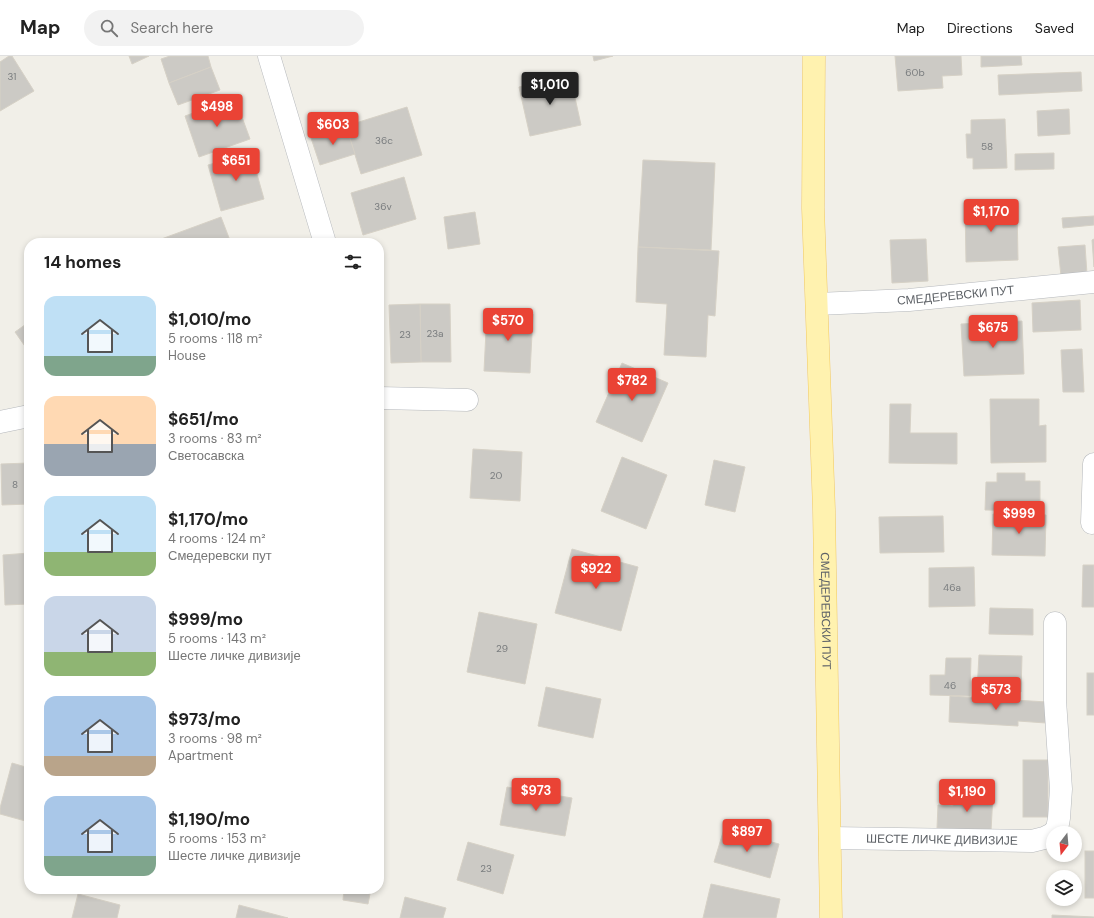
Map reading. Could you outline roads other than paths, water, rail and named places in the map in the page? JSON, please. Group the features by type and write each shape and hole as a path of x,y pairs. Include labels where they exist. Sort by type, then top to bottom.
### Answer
{"main road":[{"name":"СМЕДЕРЕВСКИ ПУТ","path":"814,56 813,208 824,510 831,918"}],"street":[{"path":"269,56 324,238"},
{"name":"СМЕДЕРЕВСКИ ПУТ","path":"817,304 909,300 1094,282"},
{"path":"384,398 467,400"},
{"path":"0,422 24,417"},
{"path":"1092,523 1094,464"},
{"name":"ШЕСТЕ ЛИЧКЕ ДИВИЗИЈЕ","path":"830,838 1032,841 1052,834 1057,828 1059,818 1060,789 1055,700 1055,624"}]}
